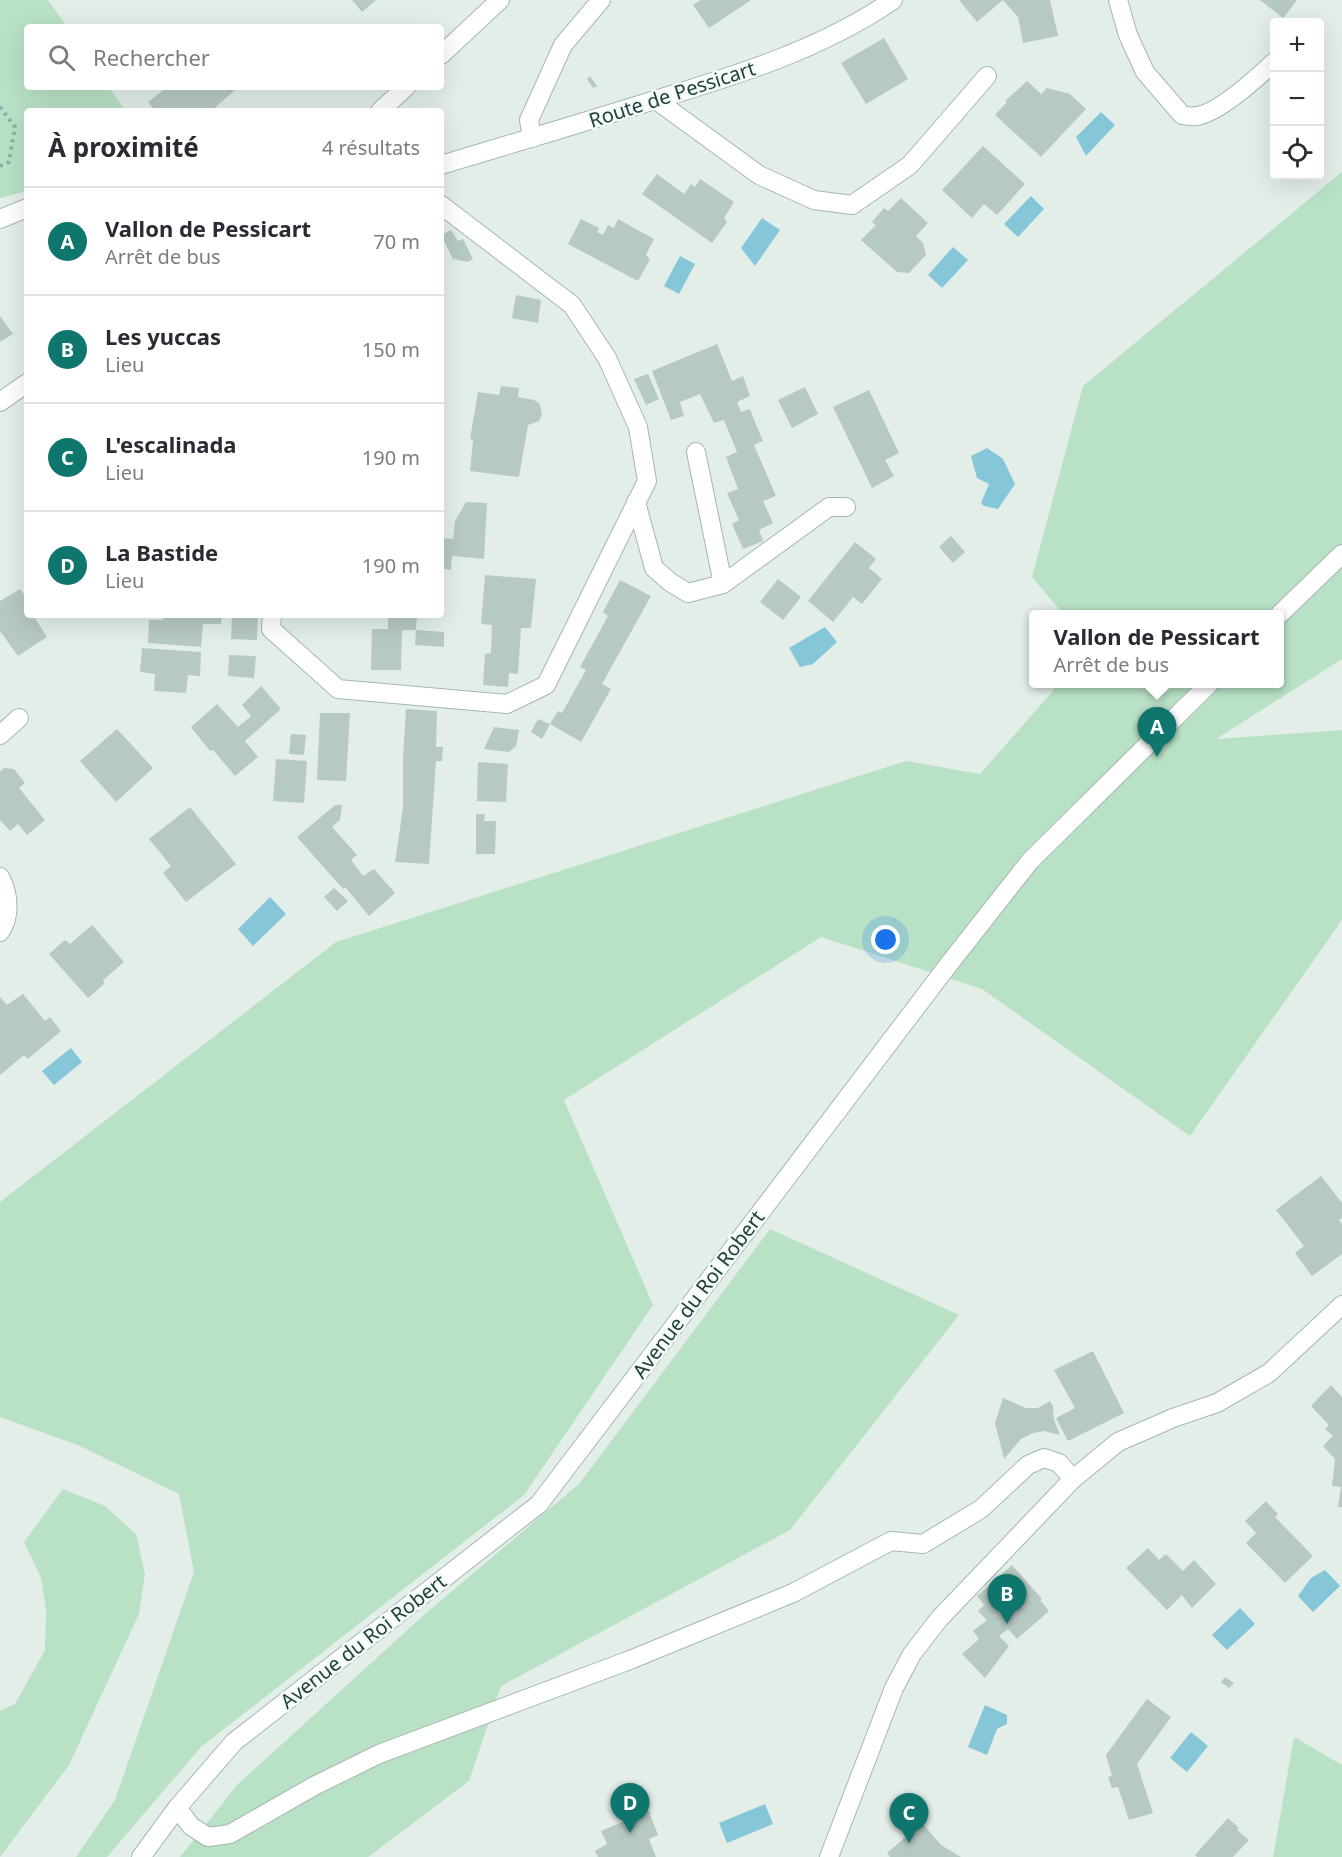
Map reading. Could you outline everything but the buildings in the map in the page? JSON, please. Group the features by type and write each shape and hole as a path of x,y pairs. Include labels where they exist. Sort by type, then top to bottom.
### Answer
{"street":[{"path":"444,52 501,0"},
{"path":"532,138 528,120 563,45 601,0"},
{"name":"Route de Pessicart","path":"444,164 739,73 824,40 873,14 893,0"},
{"path":"1118,0 1128,35 1145,72 1182,115 1198,116 1220,106 1270,66"},
{"path":"656,100 759,174 814,200 852,205 910,165 987,76"},
{"path":"383,108 403,90"},
{"path":"272,618 271,629 338,689 507,704 546,685 647,481 638,427 607,358 572,305 444,207"},
{"path":"0,219 24,209"},
{"path":"0,402 24,385"},
{"path":"696,452 723,584"},
{"path":"636,502 654,568 670,582 688,593 723,584 829,507 846,507"},
{"path":"1284,611 1342,554"},
{"name":"Avenue du Roi Robert","path":"141,1857 177,1808 234,1742 539,1504 949,964 1030,861 1205,688"},
{"path":"0,735 20,718"},
{"path":"0,877 6,888 7,922 0,932"},
{"path":"829,1857 894,1688 912,1654 939,1619 1073,1479 1118,1442 1173,1418 1217,1404 1269,1373 1342,1305"},
{"path":"177,1808 191,1826 208,1836 230,1834 314,1786 379,1754 630,1660 794,1593 891,1541 923,1544 981,1509 1028,1465 1044,1458 1059,1463 1073,1479"}],"path":[{"path":"0,107 15,127 9,162 0,166"}],"green space":[{"path":"0,0 48,0 65,24 24,24 24,90 111,90 124,108 24,108 24,192 0,198"},
{"path":"1342,172 1342,659 1216,739 1342,730 1342,920 1190,1136 982,989 821,937 564,1100 653,1305 524,1495 201,1747 107,1857 76,1857 115,1800 194,1572 179,1494 80,1446 0,1417 0,1202 336,942 906,761 980,774 1055,688 1284,688 1284,610 1060,610 1032,577 1083,386"},
{"path":"770,1229 959,1315 790,1530 501,1686 469,1781 368,1857 180,1857 237,1785 425,1614 579,1484"},
{"path":"63,1489 105,1506 136,1534 145,1574 139,1614 69,1765 0,1857 0,1711 15,1704 45,1650 46,1610 41,1578 24,1542"},
{"path":"1294,1737 1342,1765 1342,1857 1273,1857"}],"water":[{"path":"1101,112 1115,125 1086,156 1076,137"},
{"path":"1031,196 1044,209 1018,237 1004,224"},
{"path":"762,218 780,230 755,266 741,248"},
{"path":"953,247 968,260 942,288 928,275"},
{"path":"680,256 695,264 679,294 664,286"},
{"path":"987,448 1003,459 1015,484 998,509 984,506 981,503 989,484 977,478 971,456"},
{"path":"825,627 837,642 813,664 800,667 789,648"},
{"path":"270,897 286,914 253,946 238,929"},
{"path":"71,1048 82,1062 54,1085 42,1071"},
{"path":"1325,1570 1340,1586 1313,1612 1298,1596 1311,1578"},
{"path":"1240,1608 1255,1624 1227,1650 1212,1635"},
{"path":"985,1705 1007,1715 1007,1724 997,1729 987,1755 968,1747"},
{"path":"1191,1732 1208,1746 1187,1772 1170,1758"},
{"path":"765,1804 773,1824 727,1843 719,1823"}],"place":[{"name":"Vallon de Pessicart","path":"1157,757"},
{"name":"Les yuccas","path":"1007,1624"},
{"name":"La Bastide","path":"630,1833"},
{"name":"L'escalinada","path":"909,1843"}]}
